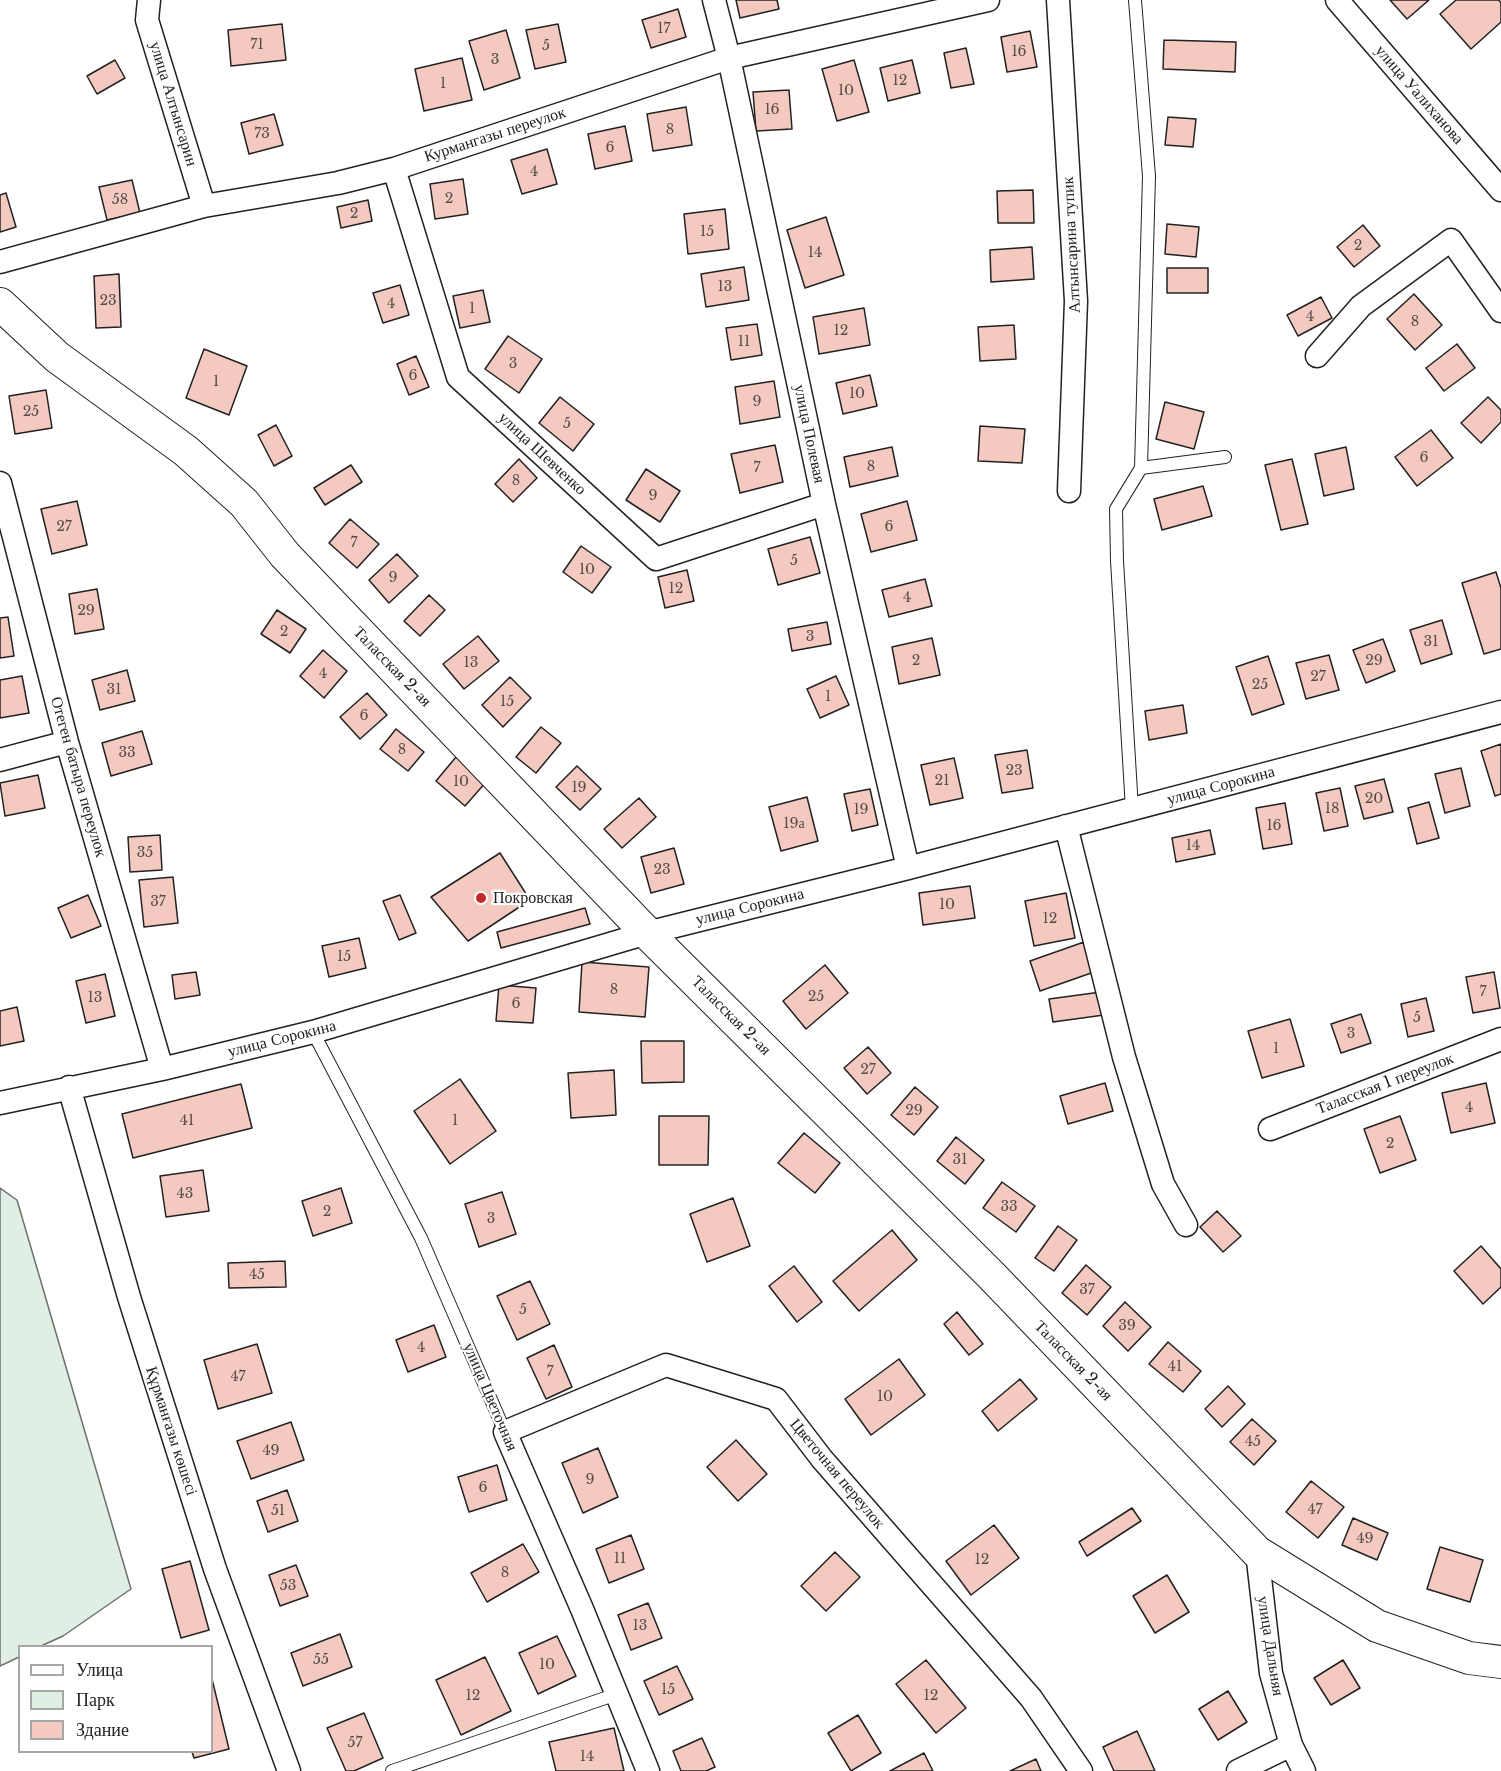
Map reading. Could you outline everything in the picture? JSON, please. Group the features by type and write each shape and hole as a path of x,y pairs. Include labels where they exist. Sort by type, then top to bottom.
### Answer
{"street":[{"name":"улица Алтынсарин","path":"149,0 147,20 204,206"},
{"name":"улица Полевая","path":"714,0 729,58 824,504 908,868"},
{"name":"Курмангазы переулок","path":"0,262 204,206 338,183 394,169 729,58 988,0"},
{"name":"Алтынсарина тупик","path":"1058,0 1076,301 1069,491"},
{"name":"улица Уалиханова","path":"1337,0 1501,190"},
{"name":"улица Шевченко","path":"394,169 458,377 656,559 824,504"},
{"path":"1317,356 1360,306 1451,240 1501,311"},
{"name":"Таласская 2-ая","path":"0,304 57,357 186,451 244,503 285,555 647,933 992,1275 1257,1552 1377,1626 1469,1658 1501,1662"},
{"name":"Отеген батыра переулок","path":"0,483 67,742 162,1069"},
{"name":"улица Сорокина","path":"0,1103 162,1069 313,1032 647,933 908,868 1501,712"},
{"path":"0,760 67,742"},
{"path":"1066,826 1127,1068 1163,1184 1186,1225"},
{"name":"Таласская 1 переулок","path":"1270,1129 1501,1039"},
{"name":"Құрманғазы көшесі","path":"69,1087 129,1297 215,1569 289,1771"},
{"name":"Цветочная переулок","path":"505,1432 666,1365 776,1400 822,1460 1031,1698 1081,1771"},
{"name":"улица Цветочная","path":"505,1432 582,1609 648,1771"},
{"name":"улица Дальняя","path":"1257,1552 1271,1673 1291,1744 1304,1771"},
{"path":"1238,1771 1291,1744"}],"lane":[{"path":"1132,809 1118,596 1116,509 1141,468 1149,176 1135,0"},
{"path":"1141,468 1225,457"},
{"name":"улица Цветочная","path":"313,1032 421,1238 505,1432"},
{"path":"392,1771 617,1694"}],"green space":[{"path":"0,1188 17,1200 131,1589 63,1636 43,1645 18,1645 18,1657 0,1666"}],"building":[{"path":"736,0 777,0 779,9 740,18"},
{"path":"1390,0 1429,0 1407,19"},
{"path":"1456,0 1499,0 1501,3 1501,22 1471,49 1440,14"},
{"path":"678,9 686,37 651,48 642,20"},
{"path":"282,24 286,60 231,66 228,30"},
{"path":"558,24 566,62 535,69 526,30"},
{"path":"506,30 520,78 484,90 469,41"},
{"path":"1030,31 1037,67 1007,72 1001,37"},
{"path":"1164,40 1236,42 1235,72 1163,69"},
{"path":"966,48 974,84 951,88 944,53"},
{"path":"462,58 472,100 424,111 415,69"},
{"path":"115,60 125,78 97,94 87,76"},
{"path":"854,60 869,112 837,121 822,69"},
{"path":"912,60 920,93 888,101 880,68"},
{"path":"789,90 792,129 756,131 753,92"},
{"path":"686,107 692,145 653,151 647,114"},
{"path":"274,114 283,145 249,154 241,123"},
{"path":"1168,117 1196,119 1193,147 1165,145"},
{"path":"625,126 632,161 595,169 588,134"},
{"path":"547,149 557,184 522,194 511,160"},
{"path":"463,179 468,214 435,219 430,184"},
{"path":"132,180 140,213 107,220 99,187"},
{"path":"1033,190 1034,223 998,223 997,191"},
{"path":"6,193 16,227 0,232 0,195"},
{"path":"368,200 372,221 341,228 337,207"},
{"path":"725,209 729,249 688,254 684,214"},
{"path":"826,217 844,275 805,288 787,230"},
{"path":"1167,224 1199,227 1196,257 1165,254"},
{"path":"1363,225 1380,246 1354,267 1337,247"},
{"path":"1032,247 1034,279 991,282 990,250"},
{"path":"744,267 749,300 706,307 701,274"},
{"path":"1167,268 1208,268 1208,293 1167,293"},
{"path":"119,274 121,327 96,328 94,276"},
{"path":"400,285 409,315 383,323 373,293"},
{"path":"483,290 490,322 460,328 453,296"},
{"path":"1414,294 1442,325 1415,350 1387,319"},
{"path":"1321,297 1332,318 1298,336 1287,315"},
{"path":"864,308 870,345 819,354 813,317"},
{"path":"757,324 762,355 731,360 726,328"},
{"path":"1014,325 1016,359 980,361 978,327"},
{"path":"508,336 542,359 519,393 485,369"},
{"path":"1457,344 1475,368 1444,391 1426,368"},
{"path":"204,349 247,366 229,415 186,398"},
{"path":"416,356 429,387 409,395 397,364"},
{"path":"870,375 877,406 843,414 836,383"},
{"path":"774,381 780,417 740,424 735,387"},
{"path":"46,390 52,428 15,434 9,396"},
{"path":"560,397 594,424 573,451 539,423"},
{"path":"1488,397 1501,410 1501,422 1481,443 1461,423"},
{"path":"1165,402 1204,412 1194,449 1156,439"},
{"path":"276,425 292,456 274,466 258,435"},
{"path":"980,426 1025,429 1022,463 978,461"},
{"path":"1431,430 1453,458 1417,486 1395,457"},
{"path":"775,445 783,482 740,493 731,454"},
{"path":"892,447 898,476 850,487 844,457"},
{"path":"1346,447 1354,489 1324,496 1315,454"},
{"path":"519,459 537,478 513,502 495,484"},
{"path":"1292,459 1308,524 1281,530 1265,465"},
{"path":"351,465 362,482 325,505 314,488"},
{"path":"646,469 680,491 660,522 626,500"},
{"path":"1203,486 1212,516 1162,530 1154,499"},
{"path":"77,501 87,545 52,554 41,509"},
{"path":"907,501 917,540 871,552 861,514"},
{"path":"350,519 379,544 357,568 329,543"},
{"path":"810,537 820,573 778,585 768,549"},
{"path":"581,546 611,567 592,593 563,572"},
{"path":"397,554 418,576 389,603 369,580"},
{"path":"687,570 694,601 665,608 658,577"},
{"path":"1496,572 1501,588 1501,649 1484,654 1462,583"},
{"path":"925,579 932,606 889,617 882,590"},
{"path":"97,589 104,629 75,634 69,594"},
{"path":"429,595 445,610 420,636 404,621"},
{"path":"277,610 306,629 290,653 261,634"},
{"path":"8,617 14,656 0,658 0,618"},
{"path":"1442,620 1452,654 1421,664 1410,630"},
{"path":"827,622 831,644 792,651 788,629"},
{"path":"478,636 499,661 464,689 443,664"},
{"path":"932,638 940,675 899,684 892,647"},
{"path":"1383,639 1395,671 1366,683 1353,650"},
{"path":"323,650 347,671 324,698 300,676"},
{"path":"1329,655 1339,690 1306,699 1296,663"},
{"path":"1268,656 1284,704 1252,715 1236,667"},
{"path":"127,670 135,701 100,710 92,680"},
{"path":"22,676 29,713 0,718 0,680"},
{"path":"836,676 849,705 820,718 807,689"},
{"path":"510,677 531,698 503,727 482,705"},
{"path":"367,693 387,715 360,739 340,717"},
{"path":"1183,705 1187,733 1149,740 1145,711"},
{"path":"541,727 561,743 536,773 516,757"},
{"path":"396,729 424,752 408,771 380,749"},
{"path":"142,731 152,764 111,776 102,743"},
{"path":"1501,744 1501,794 1495,796 1481,751"},
{"path":"1027,750 1033,788 1002,793 995,755"},
{"path":"456,757 486,782 465,806 436,781"},
{"path":"954,758 963,798 930,805 921,765"},
{"path":"577,766 601,789 580,810 556,787"},
{"path":"1461,768 1470,806 1445,813 1435,774"},
{"path":"38,775 45,808 5,816 0,783"},
{"path":"1384,779 1393,812 1364,819 1355,786"},
{"path":"1340,788 1348,826 1324,831 1316,793"},
{"path":"870,789 878,825 852,831 844,794"},
{"path":"807,797 818,841 781,851 769,807"},
{"path":"639,798 656,817 622,848 604,829"},
{"path":"1429,802 1439,838 1417,844 1408,808"},
{"path":"1285,803 1292,844 1263,849 1256,808"},
{"path":"1210,830 1215,854 1176,862 1172,838"},
{"path":"160,835 162,870 130,872 128,837"},
{"path":"674,848 684,884 651,893 641,857"},
{"name":"Покровская","path":"500,853 530,900 468,941 431,897"},
{"path":"173,877 178,923 144,927 139,880"},
{"path":"970,886 975,918 923,925 919,893"},
{"path":"1066,893 1075,938 1034,946 1025,901"},
{"path":"88,895 101,926 71,938 58,908"},
{"path":"400,895 416,933 399,940 383,901"},
{"path":"585,908 590,924 501,948 497,932"},
{"path":"359,938 366,968 329,977 322,946"},
{"path":"1084,942 1094,972 1040,991 1030,961"},
{"path":"582,962 649,967 645,1017 579,1012"},
{"path":"825,965 848,993 806,1029 783,1001"},
{"path":"196,972 200,995 175,999 172,975"},
{"path":"1494,972 1500,1008 1473,1013 1466,977"},
{"path":"105,974 115,1016 86,1023 76,981"},
{"path":"499,985 536,988 533,1023 496,1021"},
{"path":"1101,992 1104,1015 1053,1022 1049,999"},
{"path":"1426,998 1434,1031 1408,1037 1401,1004"},
{"path":"17,1007 24,1041 0,1046 0,1011"},
{"path":"1361,1014 1371,1043 1341,1053 1331,1024"},
{"path":"1290,1019 1304,1066 1262,1078 1248,1031"},
{"path":"641,1041 684,1041 684,1082 642,1083"},
{"path":"868,1047 891,1073 867,1094 844,1068"},
{"path":"614,1070 616,1115 571,1118 568,1073"},
{"path":"460,1079 496,1131 450,1164 414,1111"},
{"path":"1105,1083 1113,1111 1068,1124 1060,1096"},
{"path":"1486,1083 1495,1123 1451,1133 1442,1093"},
{"path":"241,1084 252,1128 133,1158 122,1114"},
{"path":"915,1087 938,1107 914,1135 891,1115"},
{"path":"659,1116 709,1116 708,1165 659,1165"},
{"path":"1400,1116 1416,1160 1380,1173 1364,1129"},
{"path":"804,1133 840,1163 815,1193 778,1163"},
{"path":"956,1137 984,1160 965,1184 937,1161"},
{"path":"203,1170 209,1211 166,1217 160,1176"},
{"path":"1002,1182 1035,1206 1016,1232 983,1208"},
{"path":"341,1188 352,1223 313,1236 302,1201"},
{"path":"502,1192 516,1234 479,1247 465,1204"},
{"path":"733,1198 750,1246 707,1262 690,1214"},
{"path":"1217,1211 1241,1236 1223,1252 1200,1227"},
{"path":"1058,1226 1077,1240 1054,1271 1035,1258"},
{"path":"892,1230 917,1260 859,1311 833,1281"},
{"path":"1481,1246 1501,1269 1501,1287 1483,1304 1454,1271"},
{"path":"285,1261 286,1287 229,1288 228,1263"},
{"path":"1086,1265 1111,1287 1087,1315 1062,1293"},
{"path":"794,1266 822,1302 797,1322 769,1286"},
{"path":"530,1281 550,1324 517,1340 497,1296"},
{"path":"1125,1302 1151,1327 1128,1351 1103,1326"},
{"path":"957,1312 983,1344 969,1355 944,1324"},
{"path":"434,1325 446,1357 408,1372 396,1340"},
{"path":"1168,1342 1201,1371 1183,1392 1149,1364"},
{"path":"257,1344 272,1393 218,1409 204,1360"},
{"path":"554,1345 572,1387 546,1399 527,1358"},
{"path":"899,1359 925,1395 871,1435 845,1399"},
{"path":"1020,1379 1037,1399 998,1431 982,1411"},
{"path":"1228,1386 1245,1404 1222,1427 1205,1409"},
{"path":"1252,1419 1276,1441 1254,1465 1230,1442"},
{"path":"291,1422 304,1460 251,1479 237,1441"},
{"path":"736,1440 767,1474 738,1501 707,1467"},
{"path":"598,1448 618,1497 583,1513 562,1463"},
{"path":"497,1465 507,1500 469,1512 458,1477"},
{"path":"1311,1481 1344,1507 1318,1538 1286,1512"},
{"path":"287,1490 298,1521 268,1532 257,1501"},
{"path":"1132,1508 1141,1521 1087,1556 1079,1542"},
{"path":"1353,1518 1388,1533 1377,1560 1342,1545"},
{"path":"994,1525 1019,1558 971,1595 946,1561"},
{"path":"631,1535 644,1569 609,1583 596,1549"},
{"path":"523,1544 539,1572 487,1602 471,1573"},
{"path":"1440,1547 1483,1560 1470,1602 1427,1589"},
{"path":"835,1552 860,1577 826,1611 801,1586"},
{"path":"190,1561 209,1630 181,1638 162,1569"},
{"path":"296,1565 308,1596 280,1606 269,1575"},
{"path":"1167,1575 1189,1612 1155,1633 1133,1596"},
{"path":"648,1603 662,1638 631,1650 618,1615"},
{"path":"340,1634 352,1667 303,1686 291,1653"},
{"path":"557,1636 576,1676 538,1694 519,1653"},
{"path":"485,1657 511,1711 461,1735 436,1680"},
{"path":"926,1660 966,1708 936,1733 896,1684"},
{"path":"1343,1660 1360,1688 1331,1705 1314,1678"},
{"path":"677,1666 693,1699 659,1715 644,1681"},
{"path":"213,1683 229,1749 194,1758 192,1753 213,1753"},
{"path":"1228,1691 1247,1722 1218,1740 1199,1709"},
{"path":"364,1713 383,1758 354,1771 346,1771 327,1728"},
{"path":"858,1715 881,1753 851,1771 828,1733"},
{"path":"614,1728 624,1771 556,1771 549,1742"},
{"path":"1137,1731 1155,1771 1114,1771 1103,1747"},
{"path":"702,1738 715,1767 706,1771 681,1771 673,1751"},
{"path":"924,1753 933,1771 890,1771"},
{"path":"1036,1759 1041,1771 1010,1771"}],"place":[{"name":"Покровская","path":"481,898"}]}
